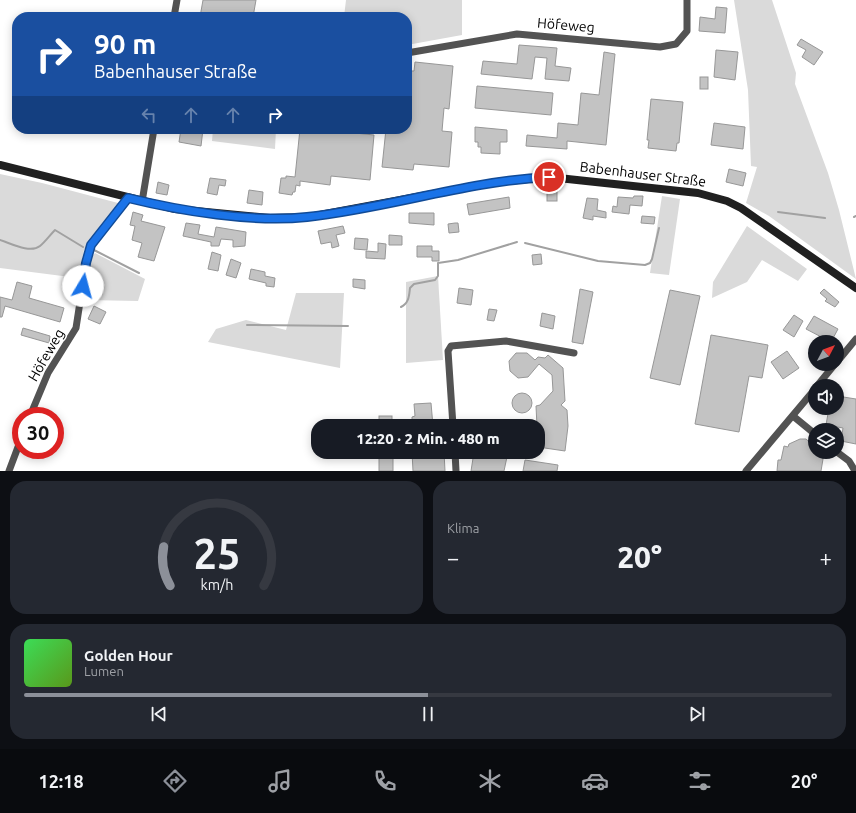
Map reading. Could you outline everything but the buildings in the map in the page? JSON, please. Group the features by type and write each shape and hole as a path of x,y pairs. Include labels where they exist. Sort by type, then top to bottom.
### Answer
{"main road":[{"name":"Babenhauser Straße","path":"0,165 36,173 142,202 176,209 216,214 295,218 338,212 497,182 529,178 573,178 698,193 722,200 741,208 856,288"}],"street":[{"path":"175,12 177,0"},
{"name":"Höfeweg","path":"412,51 517,34 660,47 676,44 687,31 687,0"},
{"path":"142,202 153,134"},
{"name":"Höfeweg","path":"34,407 48,373 76,328 86,263 91,245 128,198"},
{"path":"844,353 856,339"},
{"path":"453,419 448,352 451,346 506,341 574,353"},
{"path":"823,379 829,371"},
{"path":"746,471 808,398"},
{"path":"793,416 808,428"},
{"path":"844,458 855,471"},
{"path":"9,471 14,459"},
{"path":"455,459 456,471"}],"shaded area":[{"path":"346,0 462,0 462,35 412,44 412,12 345,12"},
{"path":"734,0 772,0 796,73 795,84 828,173 856,279 769,216 746,203 757,167 751,166 748,90"},
{"path":"213,134 276,134 275,149 212,141"},
{"path":"0,174 42,183 118,203 118,207 102,223 84,250 78,278 0,268"},
{"path":"662,196 680,199 669,275 650,273"},
{"path":"747,226 807,269 798,281 762,260 747,282 712,298 713,282"},
{"path":"95,253 145,279 138,301 86,300 86,282 89,263"},
{"path":"438,276 443,360 406,363 406,282"},
{"path":"296,293 344,293 340,368 208,342 216,329 246,320 286,330"}],"waterway":[{"path":"778,212 825,218"},
{"path":"525,243 598,261 645,265 650,263 652,259 659,228"},
{"path":"0,240 31,249 40,246 55,230 83,247"},
{"path":"401,307 407,301 410,288 414,284 435,280 438,276 438,263 458,260 517,242"},
{"path":"94,250 139,273"},
{"path":"247,325 348,326"}],"route":[{"path":"83,286 86,263 91,245 128,198 176,209 270,218 295,218 338,212 497,182 549,177"}]}
